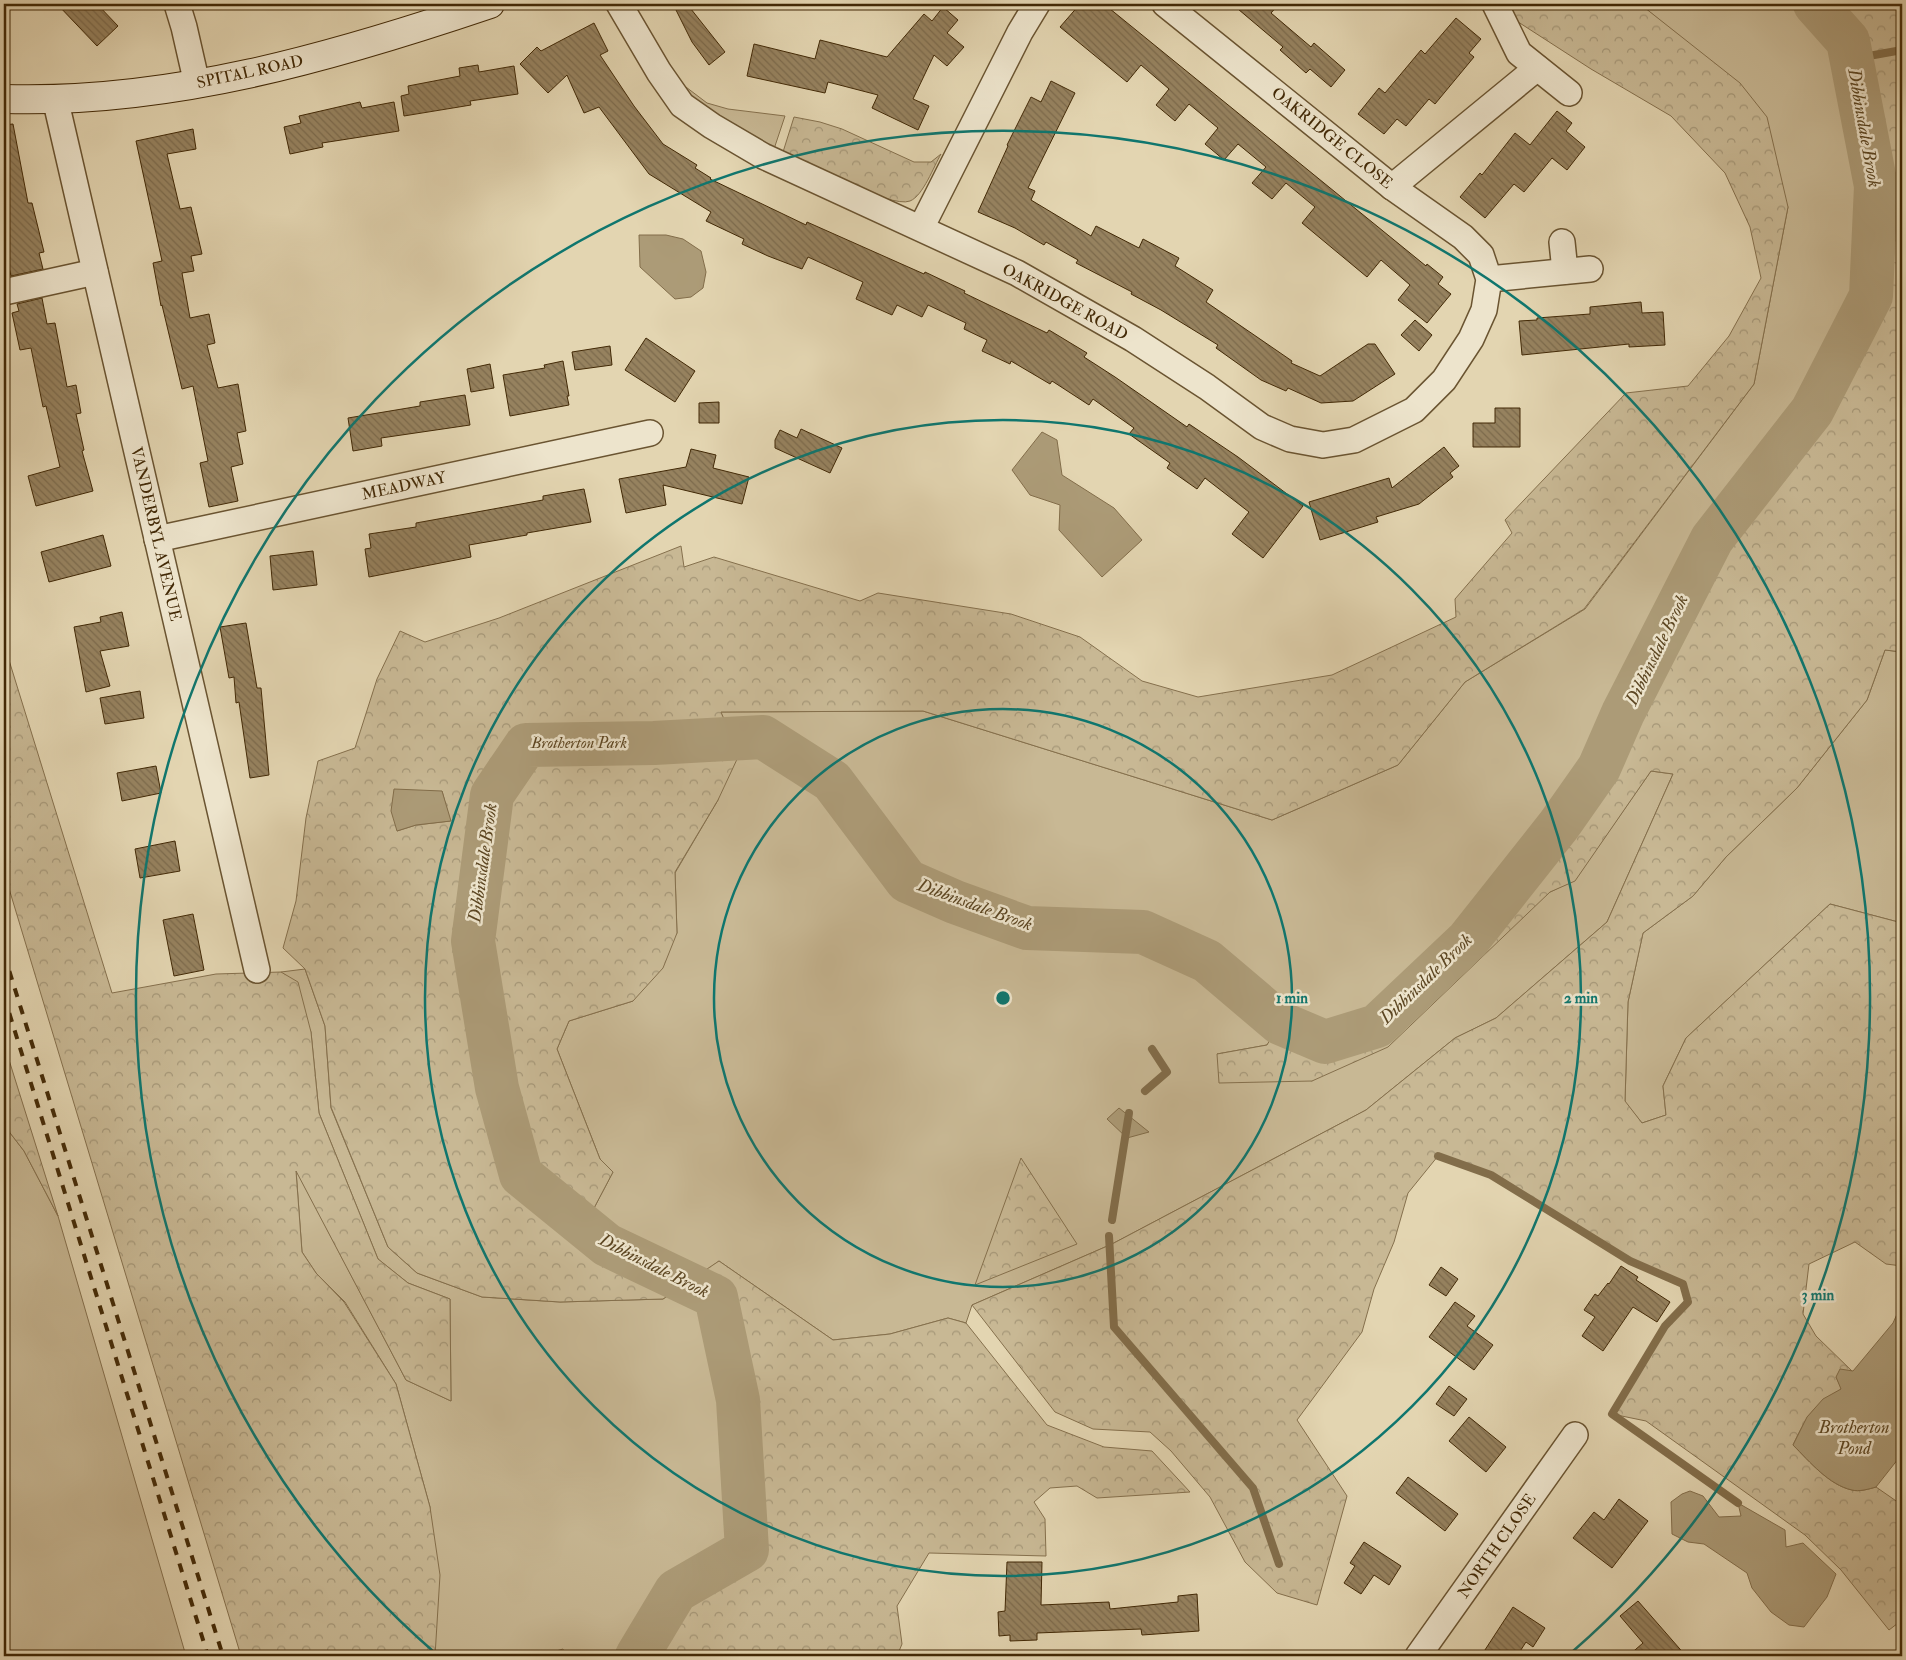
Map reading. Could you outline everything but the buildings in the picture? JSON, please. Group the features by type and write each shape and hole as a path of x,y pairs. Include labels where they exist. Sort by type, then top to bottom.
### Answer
{"main road":[{"name":"SPITAL ROAD","path":"4,99 131,94 261,72 408,32 490,4"}],"street":[{"path":"177,4 197,84"},
{"name":"OAKRIDGE ROAD","path":"619,4 659,72 682,105 712,126 763,156 1016,273 1133,339 1206,387 1262,428 1290,439 1322,445 1354,440 1414,410 1444,380 1471,339 1484,310 1489,279"},
{"path":"922,228 1020,32 1038,4"},
{"name":"OAKRIDGE CLOSE","path":"1165,4 1392,186 1463,237 1481,255 1489,279"},
{"path":"1495,4 1519,54 1569,93"},
{"path":"1392,186 1537,68"},
{"name":"VANDERBYL AVENUE","path":"55,98 257,970"},
{"path":"1562,242 1565,271"},
{"path":"1489,279 1590,269"},
{"path":"4,292 95,272"},
{"name":"MEADWAY","path":"157,539 650,433"},
{"name":"NORTH CLOSE","path":"1418,1656 1575,1435"}],"green space":[{"name":"Brotherton Park","path":"1505,4 1640,4 1740,83 1767,117 1788,207 1754,384 1584,609 1465,682 1398,765 1272,820 923,711 721,712 739,755 718,800 675,872 677,933 663,968 633,1001 569,1021 557,1049 600,1159 613,1172 584,1227 607,1245 686,1283 663,1299 560,1302 482,1297 417,1273 388,1247 331,1107 325,1026 305,969 283,948 296,901 306,818 318,761 355,748 377,679 400,631 425,642 499,618 681,546 684,567 714,557 860,601 878,593 1011,614 1080,637 1142,681 1198,697 1332,675 1456,617 1455,599 1512,533 1505,520 1626,393 1688,386 1729,336 1761,278 1750,227 1725,173 1671,116 1591,69 1512,18","holes":["442,791 450,821 416,825 397,831"]},
{"path":"1640,4 1815,4 1848,41 1876,186 1871,296 1812,411 1712,539 1623,713 1599,768 1559,825 1468,940 1377,1026 1325,1042 1280,1023 1267,1045 1217,1054 1312,1081 1550,892 1575,880 1651,771 1673,774 1607,922 1496,1018 1455,1038 1366,1110 1112,1244 972,1305 966,1323 948,1318 890,1334 833,1340 719,1261 687,1284 716,1297 738,1400 747,1550 676,1591 637,1656 565,1656 563,1649 539,1656 435,1656 430,1507 396,1384 345,1302 316,1273 302,1252 296,1170 406,1380 451,1401 450,1299 408,1283 378,1259 319,1113 311,1032 281,972 305,969 325,1026 331,1108 388,1247 417,1273 482,1297 560,1302 663,1299 686,1284 607,1245 584,1227 613,1172 600,1159 557,1049 569,1021 633,1001 677,933 675,873 718,800 720,712 923,711 1272,820 1398,765 1465,682 1585,609 1754,384 1788,207 1678,35"},
{"path":"1815,4 1902,4 1902,652 1885,650 1867,700 1797,788 1726,857 1693,896 1643,933 1628,1002 1625,1101 1642,1123 1666,1115 1663,1086 1686,1038 1830,904 1902,923 1902,1266 1886,1264 1855,1242 1809,1264 1803,1314 1816,1336 1853,1372 1836,1377 1842,1389 1811,1412 1793,1445 1820,1472 1835,1483 1855,1491 1876,1487 1902,1505 1902,1620 1889,1630 1841,1570 1805,1535 1646,1421 1612,1414 1665,1326 1688,1302 1683,1284 1630,1261 1491,1175 1438,1156 1408,1193 1394,1242 1374,1289 1362,1332 1297,1420 1347,1496 1317,1605 1277,1593 1245,1562 1210,1497 1171,1451 1150,1432 1093,1429 1055,1412 972,1305 1112,1244 1366,1110 1455,1038 1496,1018 1607,922 1673,774 1651,771 1575,881 1550,892 1388,1047 1312,1081 1219,1083 1217,1054 1267,1045 1280,1023 1325,1042 1377,1026 1468,940 1559,825 1599,768 1623,713 1712,539 1812,411 1871,296 1876,186 1848,41"},
{"path":"678,81 707,103 728,109 785,116 774,149 697,104"},
{"path":"794,117 842,129 914,162 931,162 941,154 924,187 915,198 910,201 900,202 867,192 783,152"},
{"path":"4,644 112,993 216,974 281,972 298,982 311,1032 319,1113 378,1259 408,1283 450,1299 451,1401 406,1380 296,1171 302,1252 316,1273 344,1302 396,1384 430,1507 440,1575 435,1656 241,1656 4,872"},
{"path":"1885,650 1902,652 1902,923 1830,904 1686,1038 1663,1086 1666,1115 1642,1123 1625,1102 1628,1002 1643,933 1693,896 1726,857 1797,788 1867,700"},
{"path":"4,1044 58,1216 24,1151 4,1125"},
{"path":"4,1125 24,1151 58,1216 186,1656 4,1656"},
{"path":"1021,1158 1077,1244 975,1285"},
{"path":"719,1261 833,1340 890,1334 948,1318 966,1323 1047,1425 1104,1447 1152,1451 1190,1492 1097,1498 1077,1486 1050,1488 1034,1502 1045,1519 1046,1556 929,1553 897,1606 902,1644 897,1656 637,1656 676,1591 747,1550 738,1400 716,1298 686,1283"}],"water":[{"path":"639,235 666,235 683,239 701,251 706,272 703,288 691,297 675,299 640,267"},
{"path":"1042,432 1057,440 1062,475 1114,508 1142,540 1102,577 1059,530 1060,505 1030,495 1012,470"},
{"path":"394,789 442,791 451,821 416,825 397,831 391,811"},
{"path":"1119,1108 1149,1132 1127,1138 1107,1119"},
{"name":"Brotherton Pond","path":"1902,1303 1902,1454 1876,1487 1855,1491 1828,1478 1793,1445 1807,1417 1823,1399 1841,1389 1836,1377 1840,1369 1853,1371 1893,1323"},
{"path":"1690,1491 1703,1496 1719,1517 1741,1516 1738,1503 1785,1530 1786,1547 1803,1543 1836,1574 1827,1597 1804,1627 1789,1625 1771,1612 1752,1588 1747,1573 1704,1544 1688,1542 1672,1534 1671,1502"}],"waterway":[{"name":"Dibbinsdale Brook","path":"637,1656 676,1591 747,1550 738,1400 716,1297 607,1245 521,1175 497,1088 473,941 492,795 526,745 654,743 763,737 832,781 907,881 955,902 1027,928 1143,932 1207,961 1280,1023 1325,1042 1377,1026 1468,940 1559,825 1599,768 1623,713 1712,539 1812,411 1871,296 1876,186 1848,41 1815,4"},
{"path":"1852,59 1902,50"},
{"path":"1145,1091 1167,1072 1152,1049"},
{"path":"1112,1220 1129,1113"},
{"path":"1438,1156 1491,1175 1630,1261 1683,1284 1688,1302 1665,1326 1612,1414 1738,1503"},
{"path":"1109,1236 1114,1327 1253,1488 1279,1564"}],"railway":[{"path":"4,954 223,1656"},
{"path":"4,996 208,1656"}]}
